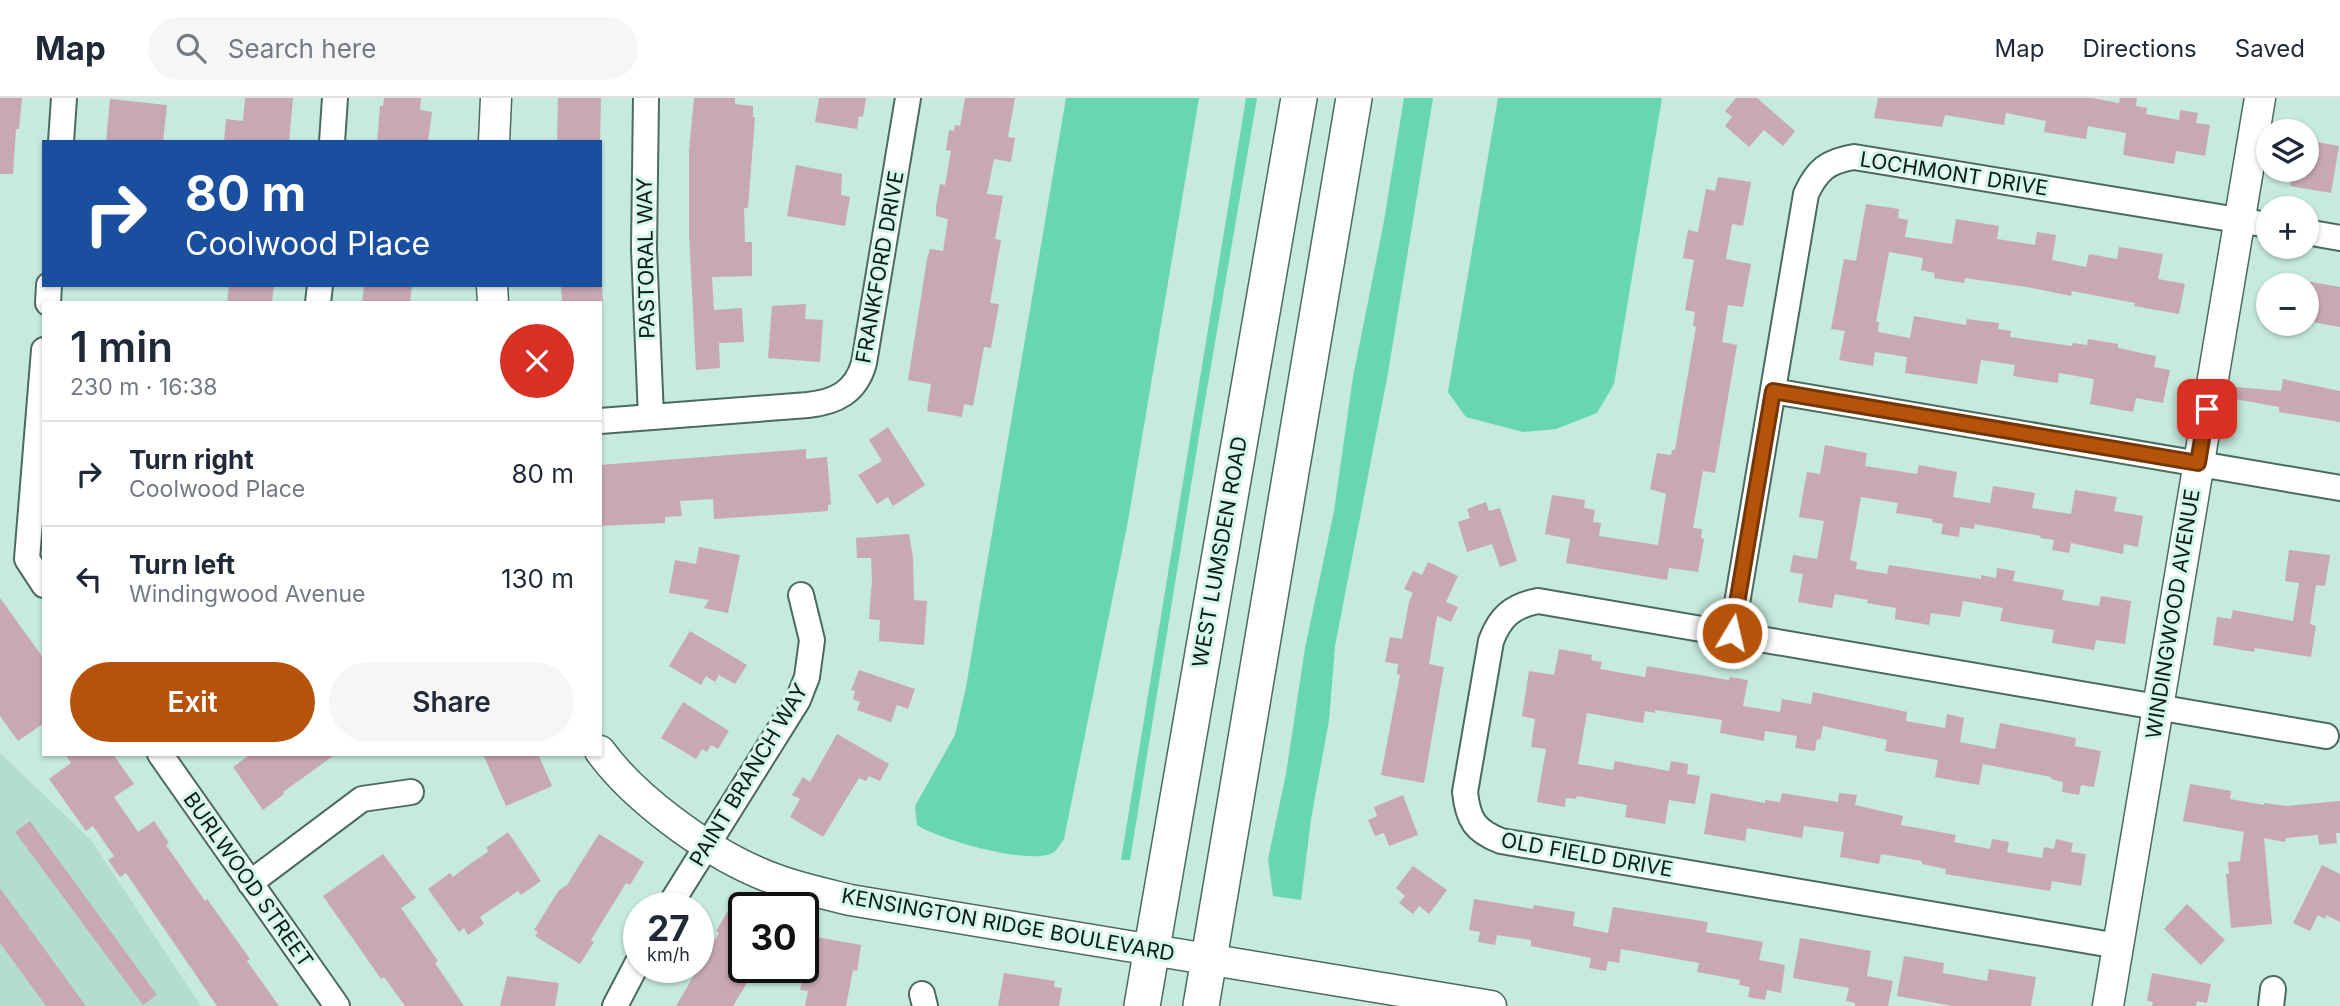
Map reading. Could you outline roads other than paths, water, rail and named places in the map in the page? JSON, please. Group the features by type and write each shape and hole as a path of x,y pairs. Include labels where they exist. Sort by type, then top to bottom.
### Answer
{"main road":[{"name":"WEST LUMSDEN ROAD","path":"1142,1006 1299,98"},
{"path":"1201,1006 1354,98"}],"street":[{"path":"61,140 64,98"},
{"path":"332,140 335,98"},
{"path":"494,140 496,98"},
{"name":"PASTORAL WAY","path":"646,98 643,249 651,417"},
{"name":"FRANKFORD DRIVE","path":"602,421 816,404 833,400 853,387 864,363 908,98"},
{"name":"WINDINGWOOD AVENUE","path":"2108,1006 2260,98"},
{"name":"LOCHMONT DRIVE","path":"1732,633 1806,194 1813,178 1825,166 1839,159 1854,157 2256,223"},
{"path":"2319,234 2340,238"},
{"path":"42,375 27,559 42,582"},
{"path":"1773,391 2340,488"},
{"name":"PAINT BRANCH WAY","path":"678,892 797,700 807,677 812,640 801,595"},
{"name":"OLD FIELD DRIVE","path":"2118,946 1501,841 1486,835 1475,825 1467,810 1465,792 1491,642 1497,626 1520,604 1538,601 2326,736"},
{"name":"KENSINGTON RIDGE BOULEVARD","path":"602,753 644,798 709,845 740,864 773,879 850,900 1491,1006"},
{"name":"BURLWOOD STREET","path":"161,756 337,1006"},
{"path":"250,883 362,799 411,792"},
{"path":"615,1006 627,983"}]}
